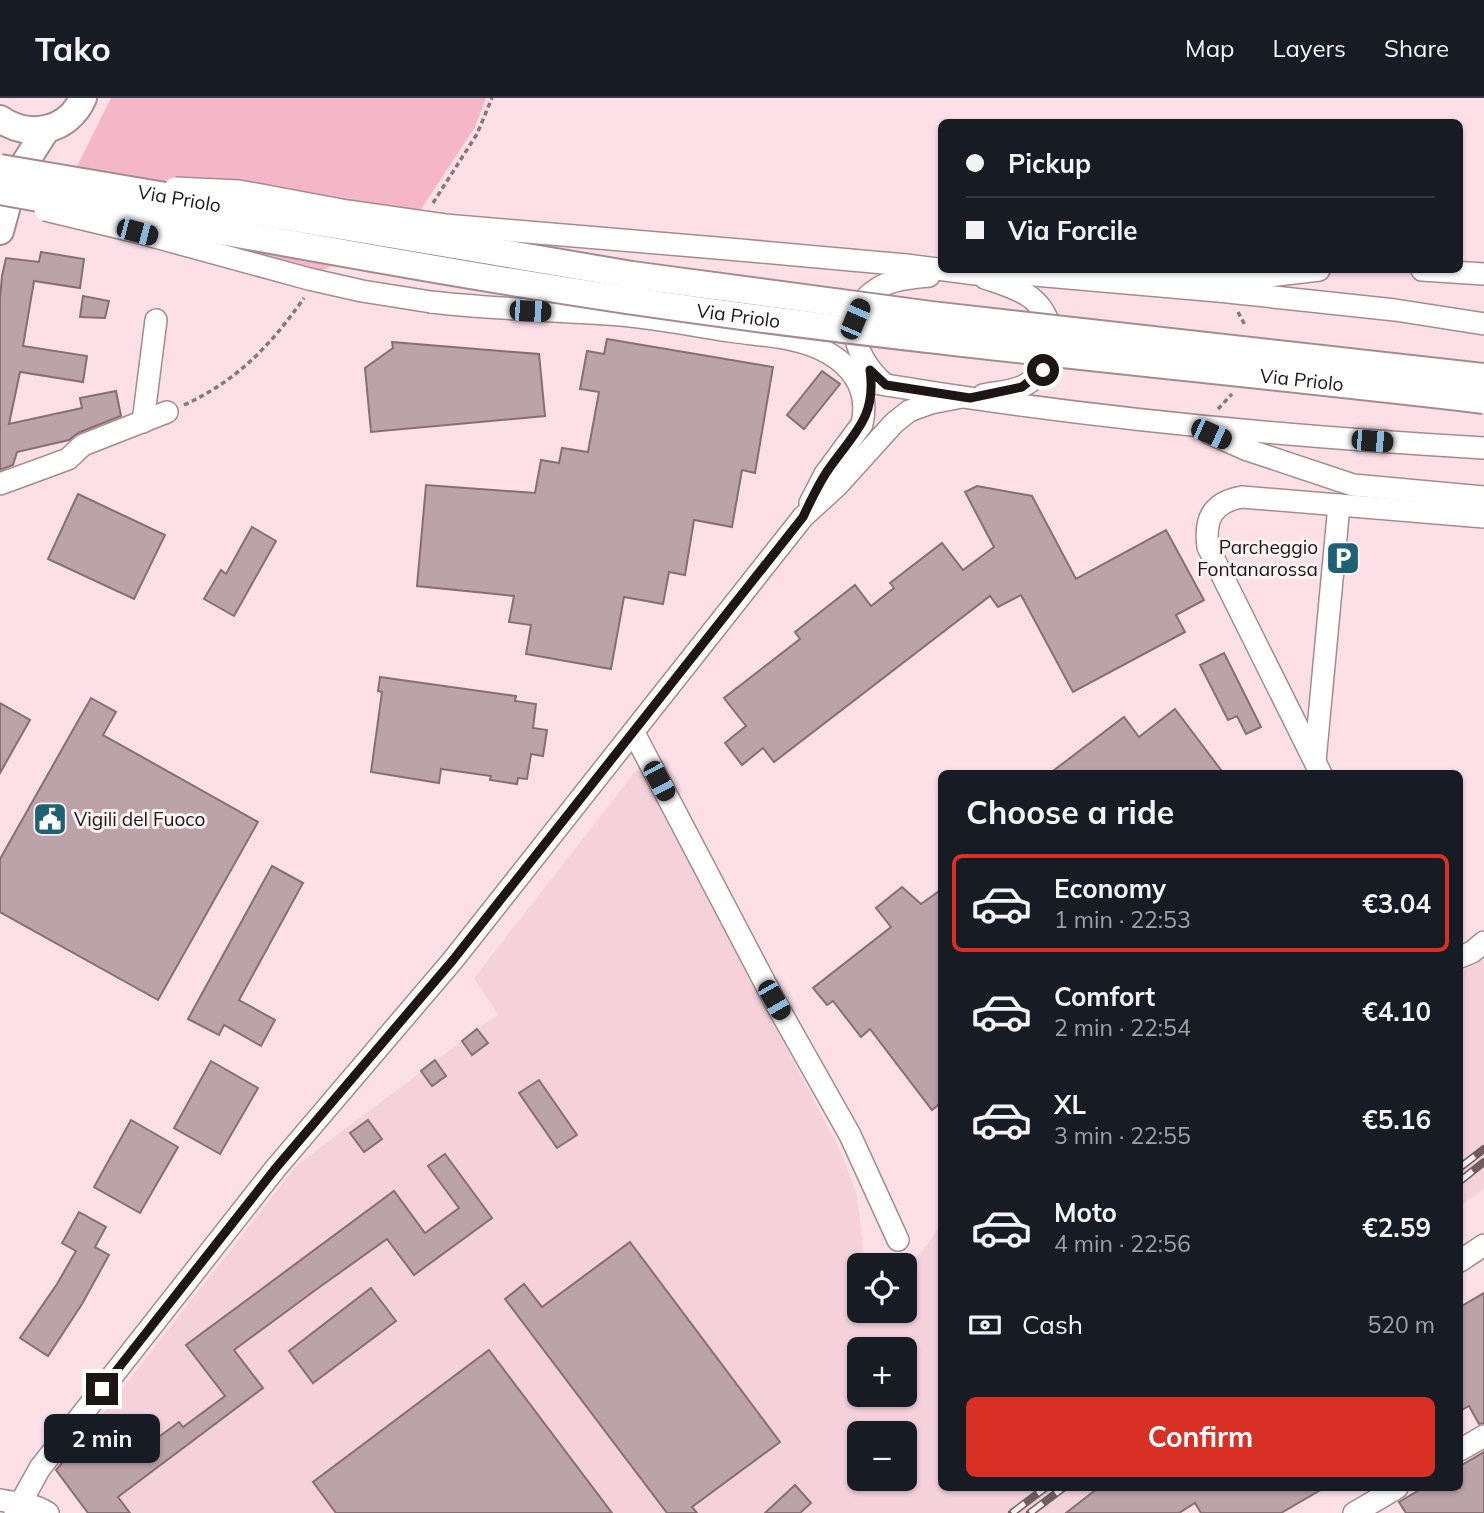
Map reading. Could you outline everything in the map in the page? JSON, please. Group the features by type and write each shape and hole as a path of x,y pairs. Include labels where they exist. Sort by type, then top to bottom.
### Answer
{"main road":[{"path":"0,119 10,126 28,131 46,130 64,122 79,108 83,98"},
{"path":"0,231 14,180 46,130"},
{"name":"Via Priolo","path":"0,168 632,275 931,315 1484,377"},
{"name":"Via Priolo","path":"0,193 467,274 660,304 937,342 1484,400"}],"street":[{"path":"105,185 239,191 346,211 445,225 938,269"},
{"path":"0,193 57,214 137,232 362,291 431,302 530,311 610,314 801,341 831,354 844,365 871,379 1011,405 1194,426 1484,449"},
{"path":"871,379 854,338 855,319 862,302 877,289 899,279 968,273 1094,275 1438,316 1484,324"},
{"path":"19,1507 40,1468 266,1180 453,960 803,517 836,486 894,423 909,411 931,403 1022,387 1034,379 1048,360 1052,341 1050,325 1041,307 1029,296 968,273"},
{"path":"1174,273 1243,279 1294,273"},
{"path":"1463,273 1484,274"},
{"path":"143,422 156,320"},
{"path":"803,517 825,474 862,424 862,387 871,379"},
{"path":"0,484 68,458 83,445 167,412"},
{"path":"1194,426 1245,449 1353,485 1484,497"},
{"path":"1318,767 1208,547 1206,533 1209,518 1217,507 1228,499 1242,497 1484,517"},
{"path":"1318,767 1339,505"},
{"path":"634,733 774,1000 850,1135 898,1240"},
{"path":"1463,956 1484,942"},
{"path":"1463,1259 1484,1245"},
{"path":"1463,1448 1484,1436"},
{"path":"1354,1513 1392,1491"},
{"path":"0,1500 19,1507 37,1506 48,1513"}],"shaded area":[{"path":"111,98 486,98 475,127 410,226 292,286 50,221"},
{"path":"639,767 841,1152 857,1195 864,1253 847,1253 847,1323 917,1323 917,1255 938,1229 938,1491 1094,1491 1066,1513 800,1513 811,1503 795,1486 765,1513 88,1513 56,1470 297,1165 498,1014 474,978"},
{"path":"1484,954 1484,1188 1463,1205 1463,971"}],"building":[{"path":"41,252 84,259 80,288 34,281 23,346 87,356 83,382 20,372 9,424 82,408 80,398 116,391 121,416 78,433 69,440 17,452 13,465 0,470 2,276 6,258 39,262"},
{"path":"83,296 109,301 105,318 80,317"},
{"path":"607,339 773,367 755,473 742,470 732,527 694,520 685,575 669,572 663,604 624,597 611,669 526,654 531,625 509,622 514,596 417,586 426,485 535,493 541,460 559,463 562,448 588,452 599,392 580,389 587,351 604,354"},
{"path":"392,342 539,354 545,416 371,432 365,368 393,348"},
{"path":"822,371 840,384 804,429 787,415"},
{"path":"977,486 1032,496 1076,579 1166,530 1204,600 1176,615 1185,632 1073,692 1021,595 998,607 990,596 774,762 763,748 742,765 725,743 746,726 724,698 800,639 795,632 855,585 871,606 894,588 890,583 942,543 963,570 994,547 965,492"},
{"path":"78,494 165,535 134,599 48,559"},
{"path":"252,527 276,541 234,616 204,599 221,570 226,574"},
{"path":"1224,653 1261,727 1246,734 1237,716 1228,720 1200,665"},
{"path":"380,677 516,696 515,701 536,704 533,728 547,730 543,756 531,754 527,779 518,778 517,784 490,780 491,776 441,769 439,783 371,772 382,692 378,691"},
{"path":"91,698 116,712 103,735 258,822 158,1000 0,912 0,859"},
{"path":"0,703 30,720 0,773"},
{"path":"1175,709 1221,770 1054,770 1124,717 1139,737"},
{"path":"272,866 303,883 239,1000 275,1020 261,1046 224,1025 219,1035 188,1019"},
{"path":"902,887 921,904 938,892 938,1105 932,1110 870,1029 861,1037 833,1001 827,1005 813,988 891,927 876,908"},
{"path":"477,1029 488,1043 472,1055 462,1041"},
{"path":"435,1060 446,1076 432,1086 421,1071"},
{"path":"211,1061 258,1088 220,1154 174,1128"},
{"path":"539,1080 577,1135 557,1148 519,1093"},
{"path":"131,1120 178,1147 140,1213 94,1187"},
{"path":"368,1120 382,1139 364,1152 350,1133"},
{"path":"445,1154 492,1218 414,1275 387,1239 321,1286 234,1350 263,1388 118,1497 130,1513 88,1513 56,1470 101,1416 130,1458 179,1422 183,1427 225,1396 186,1345 394,1191 425,1233 459,1208 428,1166"},
{"path":"79,1212 106,1227 95,1247 109,1255 82,1304 48,1356 20,1338 76,1251 62,1243"},
{"path":"630,1242 780,1442 692,1507 697,1513 667,1513 505,1299 524,1284 542,1307"},
{"path":"371,1288 396,1321 313,1383 289,1351"},
{"path":"1484,1293 1484,1423 1479,1424 1469,1406 1463,1409 1463,1305"},
{"path":"489,1350 612,1513 336,1513 313,1482"},
{"path":"1484,1452 1484,1513 1406,1513 1399,1502 1418,1491 1463,1491 1463,1464"},
{"path":"795,1485 811,1503 800,1513 765,1513"},
{"path":"1094,1491 1319,1491 1281,1513 1201,1513 1195,1503 1179,1513 1066,1513"}],"railway":[{"path":"1463,1165 1484,1149"},
{"path":"1463,1179 1484,1162"},
{"path":"1012,1513 1041,1491"},
{"path":"1030,1513 1059,1491"}],"place":[{"name":"Parcheggio Fontanarossa","path":"1343,558"},
{"name":"Vigili del Fuoco","path":"50,819"}],"route":[{"path":"102,1389 275,1169 453,960 803,517 825,474 862,424 870,407 870,370 886,385 970,398 1022,387 1043,370"}]}
